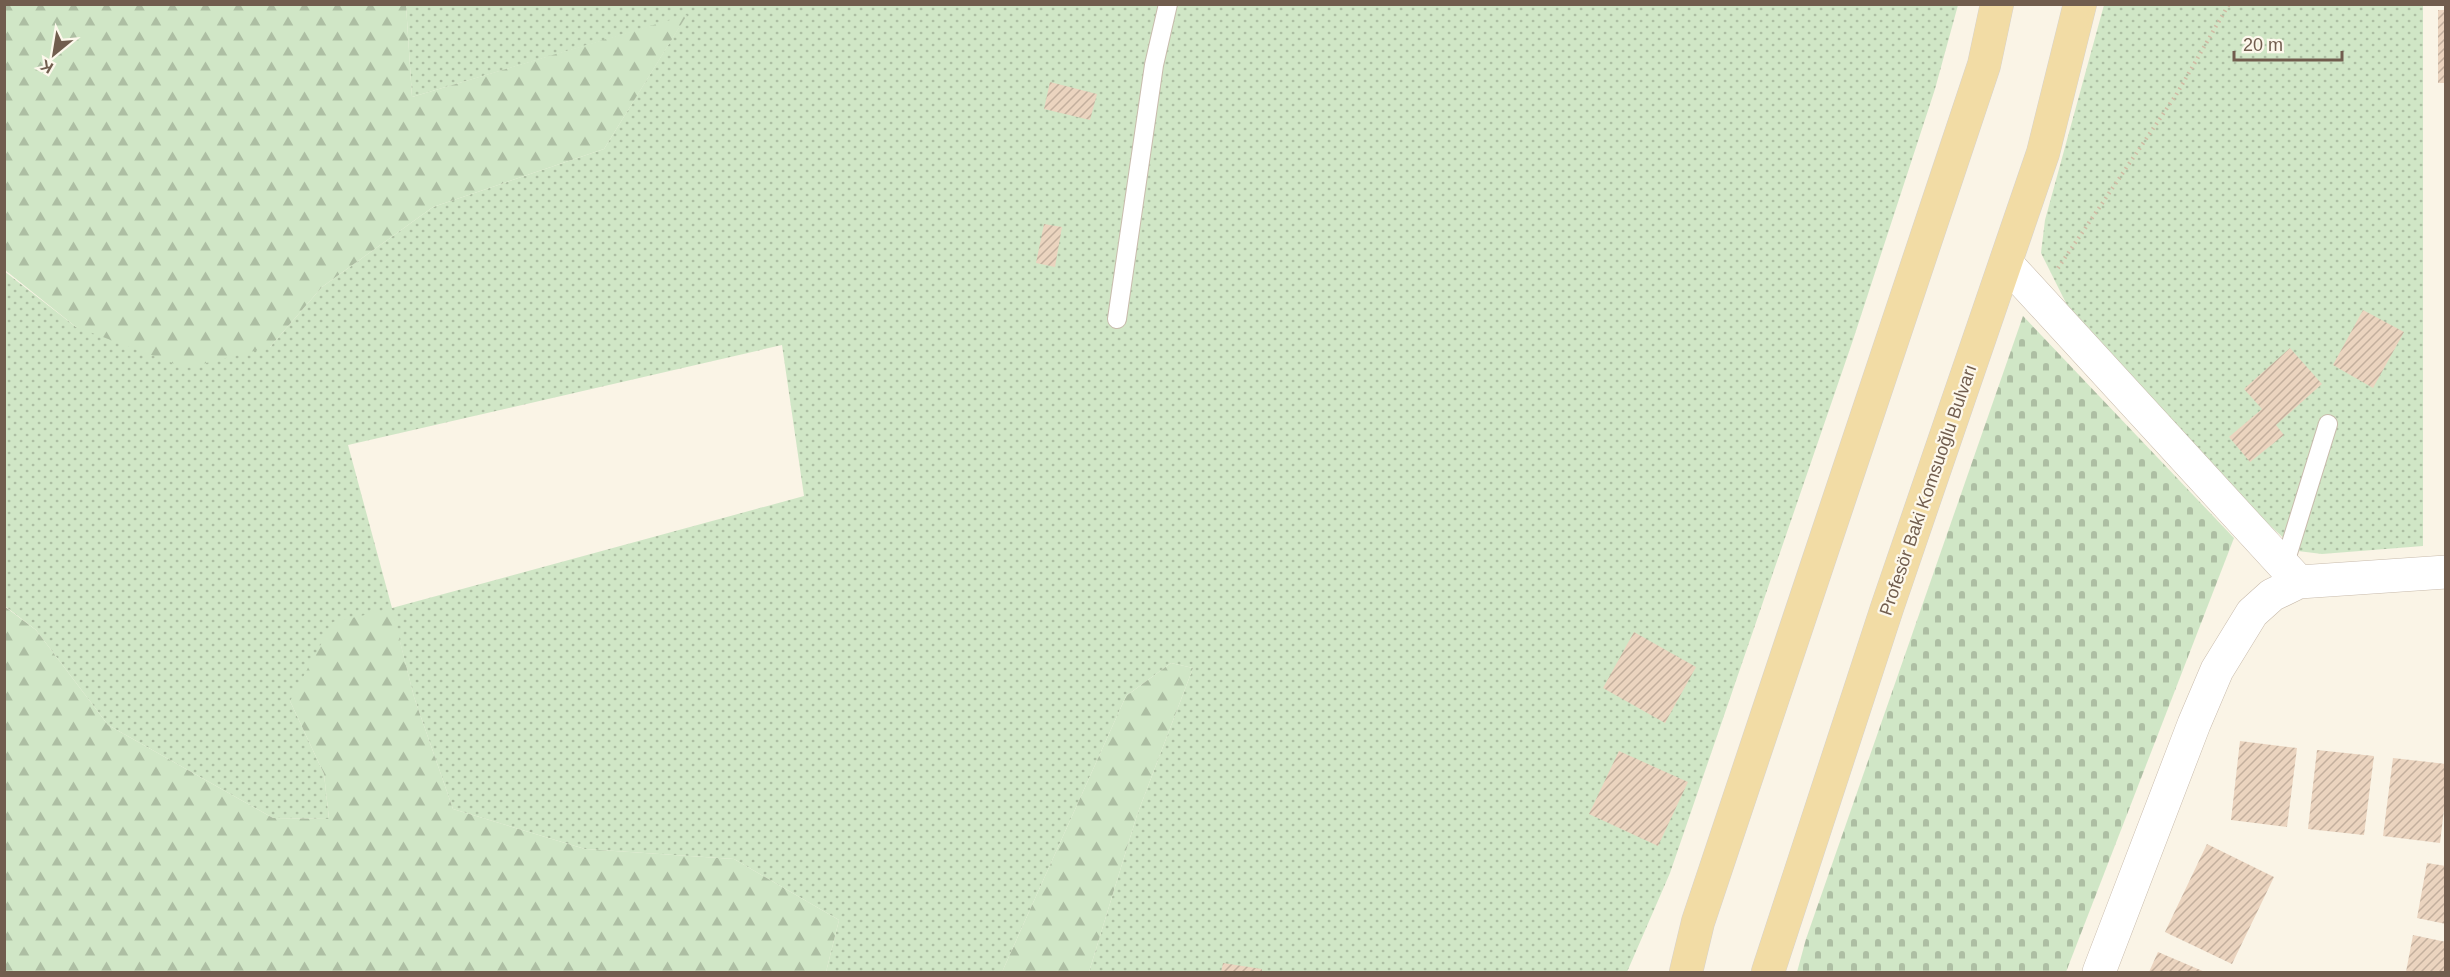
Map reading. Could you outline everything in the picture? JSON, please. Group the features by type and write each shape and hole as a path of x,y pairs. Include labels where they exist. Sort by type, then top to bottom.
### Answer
{"main road":[{"path":"1686,972 1698,922 1980,76 1998,4"},
{"name":"Profesör Baki Komsuoğlu Bulvarı","path":"1768,972 1887,608 2007,264 2043,153 2080,4"}],"street":[{"path":"2007,264 2292,574"},
{"path":"2099,972 2217,670 2252,613 2292,574 2445,572"}],"lane":[{"path":"1117,319 1154,65 1168,4"},
{"path":"2292,574 2328,424"}],"path":[{"path":"2037,297 2176,95 2229,4"}],"green space":[{"path":"4,5 406,5 412,97 687,15 604,149 433,207 322,287 270,347 186,368 76,327 5,270"},
{"path":"406,5 1958,5 1935,89 1853,340 1670,873 1627,972 1089,972 1137,815 1193,668 1171,663 1126,696 1002,972 826,972 839,920 734,859 585,849 453,809 414,697 399,638 290,701 324,774 329,819 273,818 108,725 36,630 5,606 4,271 76,327 270,347 322,287 433,207 604,149 686,16 412,97","holes":["782,345 804,496 392,608 348,445"]},
{"path":"2104,5 2423,5 2423,546 2322,554 2298,551 2254,511 2070,311 2041,253 2045,220"},
{"path":"2023,316 2234,538 2066,972 1797,972 1806,939"},
{"path":"4,606 36,630 108,725 273,818 329,819 324,774 290,701 333,622 392,609 414,697 453,809 585,849 734,859 839,920 826,972 5,972"},
{"path":"1171,663 1193,668 1137,815 1089,972 1002,972 1126,696"}],"building":[{"path":"2438,10 2446,10 2446,83 2438,83"},
{"path":"1050,82 1097,94 1090,120 1044,109"},
{"path":"1044,224 1062,227 1055,267 1036,263"},
{"path":"2363,310 2404,332 2373,388 2333,365"},
{"path":"2290,348 2322,384 2276,425 2284,435 2250,462 2229,437 2262,409 2244,389"},
{"path":"1634,632 1696,667 1665,723 1603,688"},
{"path":"2240,741 2297,748 2287,827 2231,820"},
{"path":"2317,750 2374,756 2364,835 2308,829"},
{"path":"1619,751 1688,782 1658,846 1589,814"},
{"path":"2393,758 2446,764 2446,793 2440,843 2383,836"},
{"path":"2207,844 2274,877 2232,964 2165,932"},
{"path":"2427,863 2446,866 2446,924 2417,918"},
{"path":"2413,935 2446,942 2446,972 2406,972"},
{"path":"2158,952 2205,972 2149,972"},
{"path":"1223,963 1262,969 1262,972 1221,972"}]}
